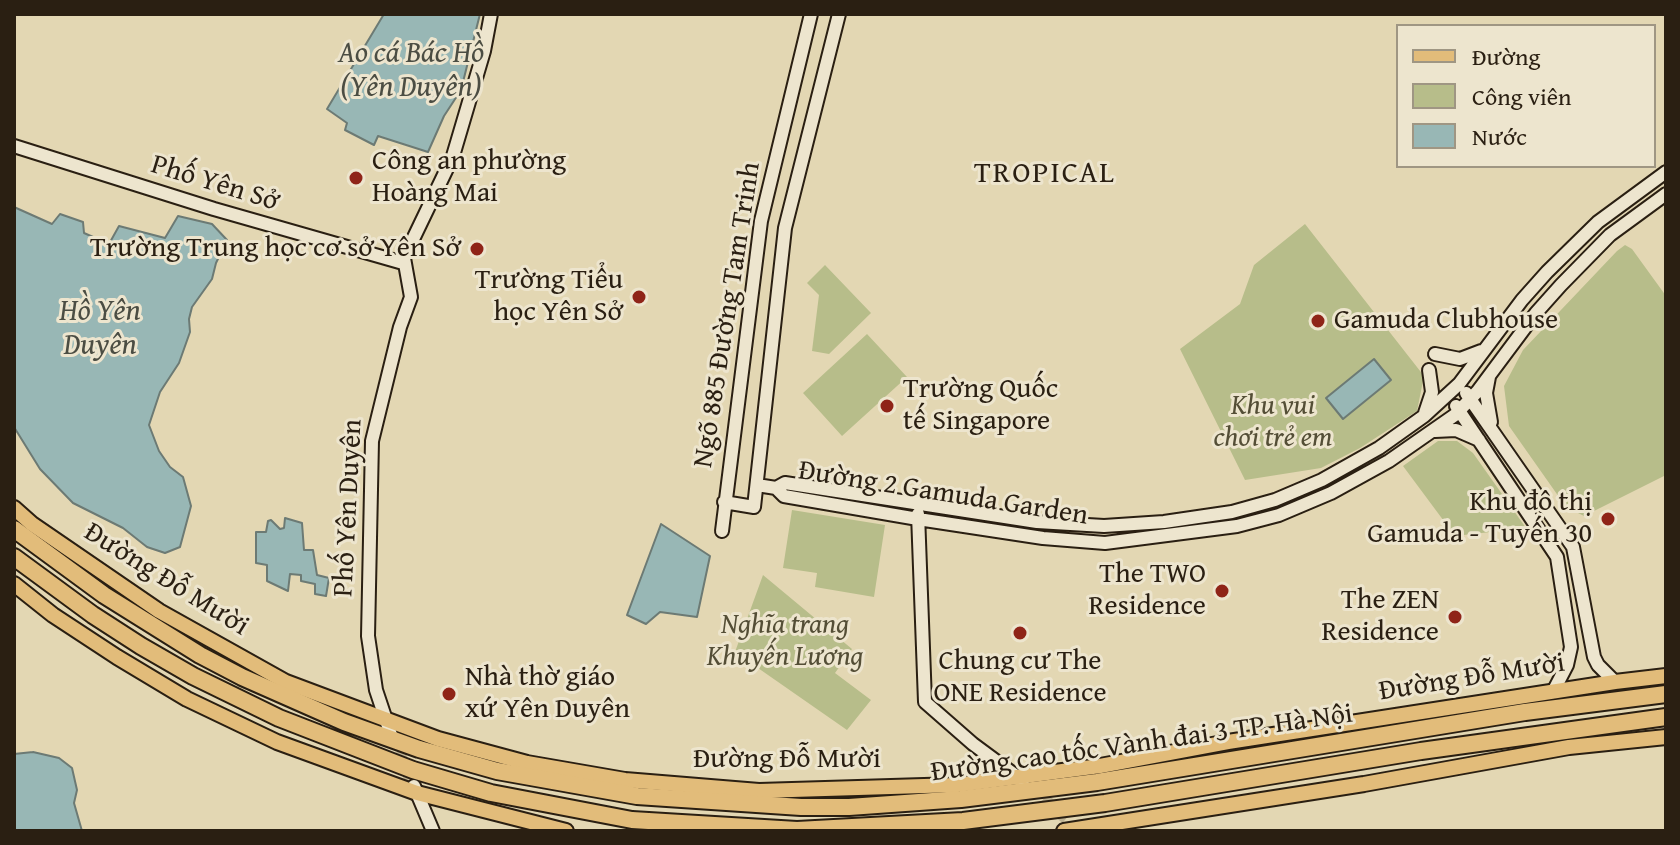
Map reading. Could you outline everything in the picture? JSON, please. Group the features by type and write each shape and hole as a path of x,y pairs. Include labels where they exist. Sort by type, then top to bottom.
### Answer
{"highway":[{"name":"Đường cao tốc Vành đai 3 TP. Hà Nội","path":"14,529 104,595 200,655 344,722 419,749 497,771 637,796 801,807 961,799 1097,782 1525,712 1666,694"},
{"name":"Đường cao tốc Vành đai 3 TP. Hà Nội","path":"14,557 141,646 193,676 279,718 372,755 491,793 632,820 797,830 963,821 1105,803 1436,749 1666,717"}],"main road":[{"name":"Đường Đỗ Mười","path":"14,508 125,589 198,634 286,682 438,739 527,763 680,786 759,791 1022,780 1228,742 1666,676"},
{"path":"14,584 53,615 187,699 286,745 415,789 566,831"},
{"path":"1072,828 1364,784 1569,747 1666,737"}],"street":[{"path":"403,263 405,253 453,156 484,51 491,14"},
{"name":"Ngõ 885 Đường Tam Trinh","path":"722,531 761,221 811,14"},
{"name":"Ngõ 885 Đường Tam Trinh","path":"724,502 754,507 785,228 839,14"},
{"name":"Phố Yên Sở","path":"14,146 214,209 403,263"},
{"name":"Đường 2 Gamuda Garden","path":"1666,172 1618,205 1585,234 1522,300 1459,384 1424,416 1379,448 1322,480 1275,500 1232,512 1164,522 1104,526 1045,523 785,483 776,488 784,496 918,519 1043,538 1105,543 1237,526 1279,515 1342,487 1389,461 1460,410 1536,313 1597,248 1630,218 1666,194"},
{"name":"Phố Yên Duyên","path":"391,735 376,690 368,636 372,441 399,329 411,297 403,263"},
{"path":"1435,354 1460,359 1484,350"},
{"path":"1424,416 1432,392 1429,370"},
{"path":"1490,375 1486,393 1493,429"},
{"path":"1459,384 1573,547 1594,657 1615,682"},
{"path":"1448,395 1557,557 1571,647 1567,665 1553,692"},
{"path":"1432,432 1456,430 1480,440"},
{"name":"Ngõ 885 Đường Tam Trinh","path":"757,485 776,488"},
{"path":"1275,500 1279,515"},
{"path":"919,504 925,702 973,744 1022,780"},
{"path":"1043,538 1045,523"},
{"path":"415,789 433,831"}],"green space":[{"name":"Khu vui chơi trẻ em","path":"1305,224 1424,376 1417,411 1360,448 1321,468 1245,480 1180,349 1240,304 1254,265"},
{"path":"1625,245 1632,249 1666,296 1666,475 1584,516 1566,507 1509,426 1504,386 1523,350"},
{"path":"825,265 871,313 829,354 812,351 819,295 807,283"},
{"path":"867,334 907,377 842,436 803,393"},
{"path":"1438,441 1457,441 1473,453 1526,528 1455,536 1403,466"},
{"path":"792,510 885,525 874,597 815,587 817,573 783,568"},
{"name":"Nghĩa trang Khuyến Lương","path":"763,575 852,649 835,673 871,700 847,730 735,652"}],"water":[{"name":"Ao cá Bác Hồ (Yên Duyên)","path":"384,14 480,14 461,90 444,116 428,152 378,136 374,145 345,130 347,123 327,109"},
{"name":"Hồ Yên Duyên","path":"14,207 52,224 60,214 83,222 84,233 109,244 119,226 165,238 178,216 212,224 227,240 212,279 192,307 190,332 179,363 160,392 149,425 159,451 170,467 183,477 191,506 180,547 165,553 147,547 123,528 73,503 40,469 14,427"},
{"path":"1374,359 1391,380 1343,419 1326,398"},
{"path":"285,518 302,523 304,550 313,550 317,575 329,578 326,596 315,594 315,584 301,581 301,575 290,574 288,591 267,581 267,565 256,563 256,532 266,532 271,520 280,529 284,528"},
{"path":"661,524 710,556 697,617 660,612 646,624 627,615"},
{"path":"33,752 59,758 72,768 77,790 74,803 82,831 14,831 14,754"}],"tunnel":[{"path":"391,735 413,785"},
{"path":"1030,787 1067,819"}],"place":[{"name":"Công an phường Hoàng Mai","path":"356,178"},
{"name":"Trường Trung học cơ sở Yên Sở","path":"477,249"},
{"name":"Trường Tiểu học Yên Sở","path":"639,297"},
{"name":"Gamuda Clubhouse","path":"1318,321"},
{"name":"Trường Quốc tế Singapore","path":"887,406"},
{"name":"Khu đô thị Gamuda - Tuyến 30","path":"1608,519"},
{"name":"The TWO Residence","path":"1222,591"},
{"name":"The ZEN Residence","path":"1455,617"},
{"name":"Chung cư The ONE Residence","path":"1020,633"},
{"name":"Nhà thờ giáo xứ Yên Duyên","path":"449,694"}],"district":[{"name":"TROPICAL","path":"1045,174"}]}
